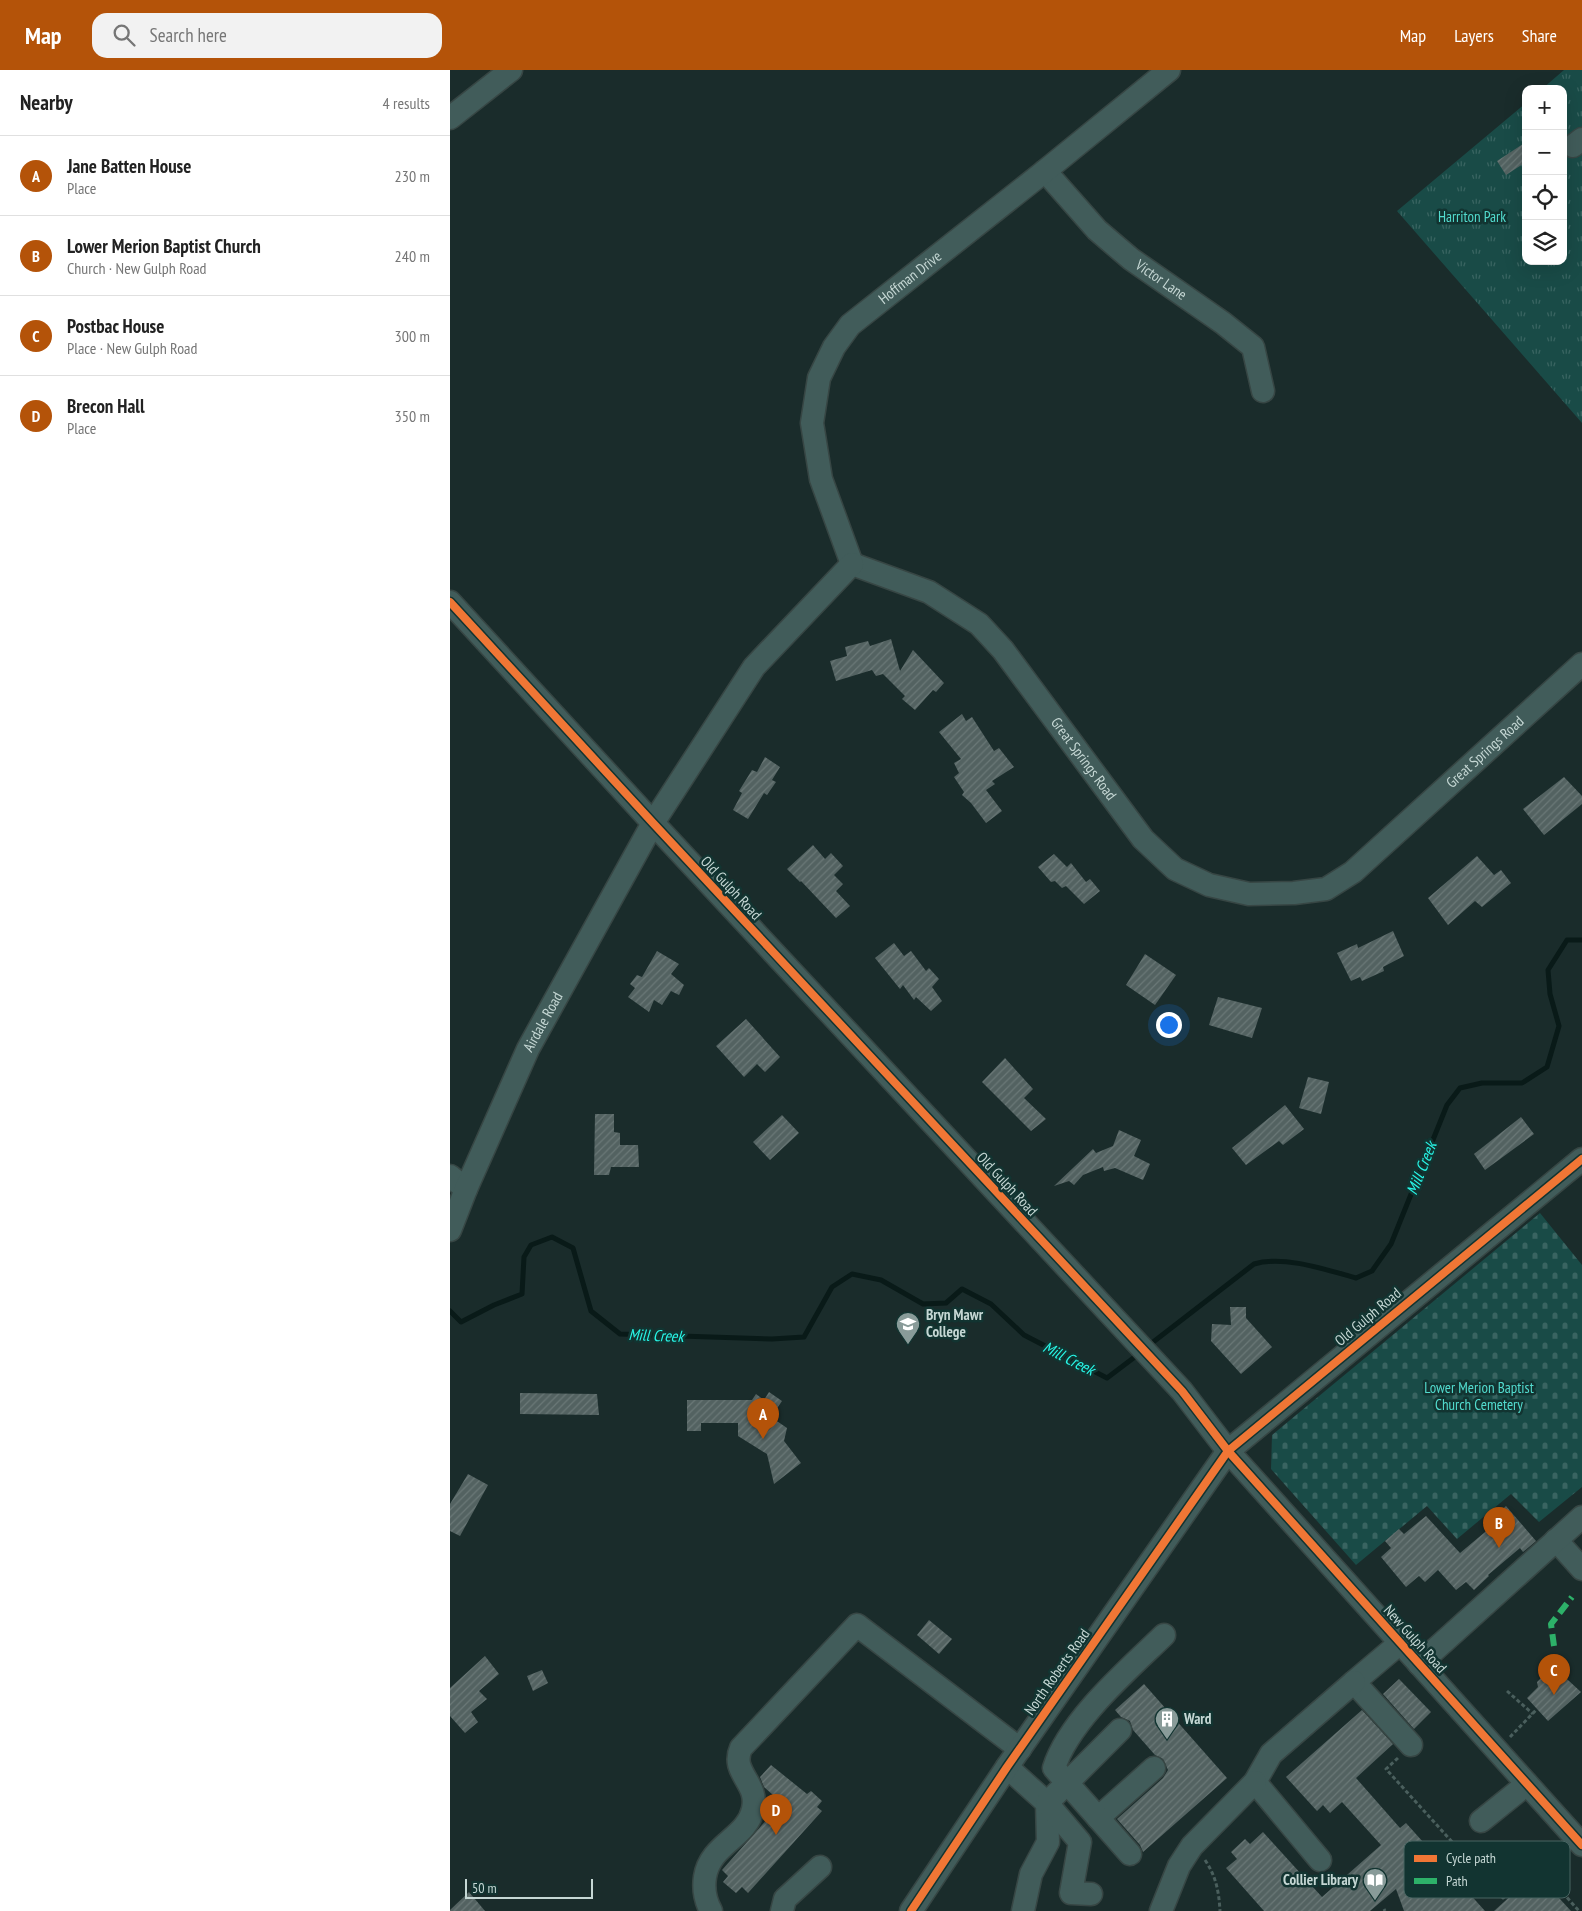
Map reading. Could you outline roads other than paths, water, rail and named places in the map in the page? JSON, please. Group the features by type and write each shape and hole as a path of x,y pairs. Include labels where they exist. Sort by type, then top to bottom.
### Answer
{"street":[{"path":"450,118 511,70"},
{"name":"Hoffman Drive","path":"852,564 821,479 812,424 819,378 834,347 850,325 1169,70"},
{"name":"Victor Lane","path":"1045,171 1097,230 1131,259 1223,323 1253,347 1263,391"},
{"path":"652,823 754,667 852,564"},
{"name":"Great Springs Road","path":"852,564 929,592 979,624 1003,650 1143,839 1175,869 1209,885 1249,894 1294,893 1326,889 1353,872 1582,664"},
{"name":"Old Gulph Road","path":"450,602 652,823 1182,1391 1228,1451 1580,1163"},
{"name":"Airdale Road","path":"450,1230 458,1182 528,1049 652,823"},
{"name":"New Gulph Road","path":"1228,1451 1582,1845"},
{"name":"North Roberts Road","path":"911,1911 1013,1758 1228,1451"},
{"path":"1419,1664 1582,1517"},
{"path":"1556,1540 1582,1569"},
{"path":"711,1911 706,1902 703,1886 706,1870 713,1856 748,1821 753,1809 754,1796 750,1783 739,1767 741,1748 857,1625 1013,1758 1080,1842 1071,1893 1091,1894"},
{"path":"1130,1854 1054,1768 1058,1756 1071,1735 1104,1693 1164,1635"},
{"path":"1161,1911 1179,1866 1192,1846 1255,1782 1271,1754 1400,1643"},
{"path":"1354,1682 1411,1745"},
{"path":"1022,1911 1031,1874 1048,1842 1047,1803 1120,1730"},
{"path":"1098,1818 1154,1768"},
{"path":"1255,1782 1320,1860"},
{"path":"1481,1821 1527,1784"},
{"path":"782,1911 786,1899 820,1867"}],"waterway":[{"name":"Mill Creek","path":"1148,1346 1254,1264 1279,1261 1292,1262 1356,1278 1372,1271 1391,1244 1447,1105 1460,1088 1482,1083 1522,1083 1547,1067 1559,1026 1550,994 1548,970 1567,940 1582,940"},
{"name":"Mill Creek","path":"450,1311 461,1322 494,1305 522,1294 524,1257 531,1245 552,1237 573,1248 591,1311 620,1334 772,1339 804,1337 832,1287 852,1274 881,1280 923,1304 946,1303 962,1289 991,1304 1024,1335 1107,1378 1140,1353"}],"place":[{"name":"Bryn Mawr College","path":"908,1345"},
{"name":"Jane Batten House","path":"763,1439"},
{"name":"Lower Merion Baptist Church","path":"1499,1548"},
{"name":"Postbac House","path":"1554,1695"},
{"name":"Ward","path":"1167,1740"},
{"name":"Brecon Hall","path":"776,1835"},
{"name":"Collier Library","path":"1375,1901"}],"park label":[{"name":"Harriton Park","path":"1472,217"},
{"name":"Lower Merion Baptist Church Cemetery","path":"1479,1396"}]}
